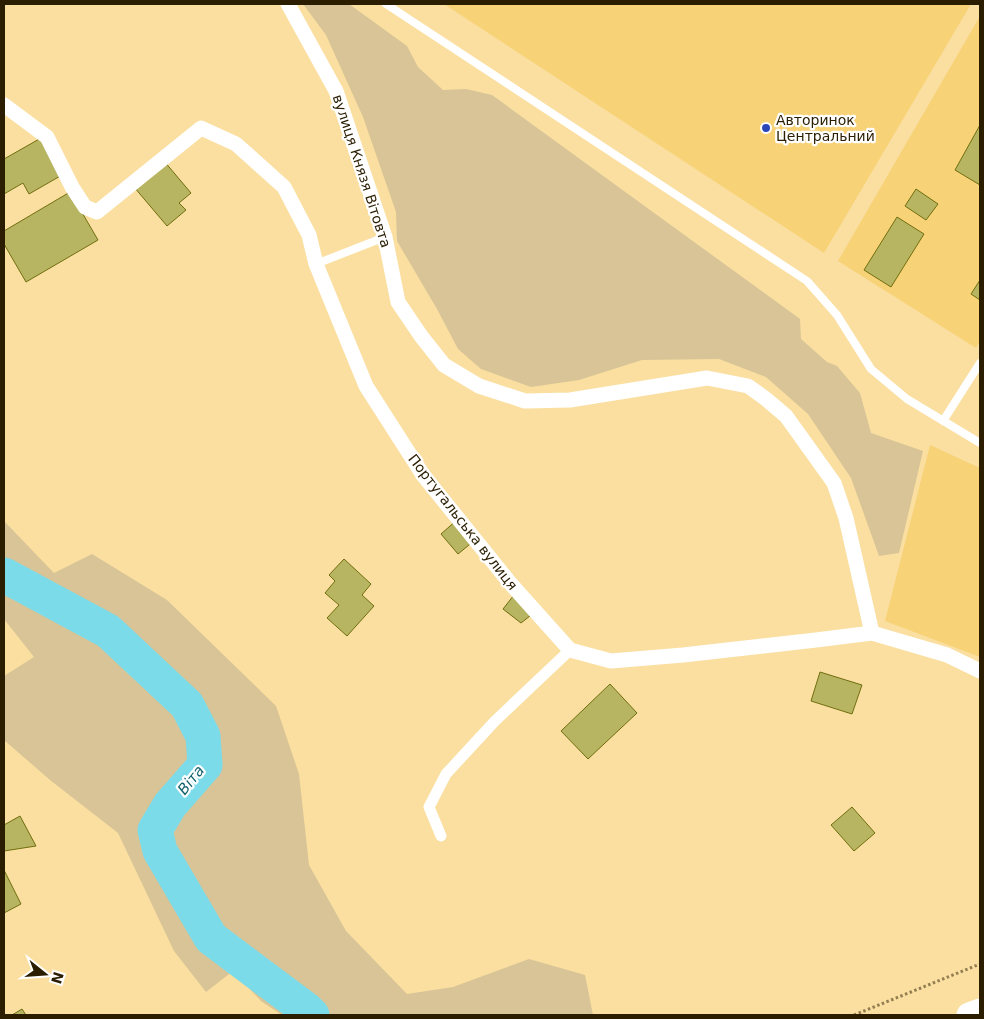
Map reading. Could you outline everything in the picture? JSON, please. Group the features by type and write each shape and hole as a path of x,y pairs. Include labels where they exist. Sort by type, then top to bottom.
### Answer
{"main road":[{"path":"969,1015 980,1011"}],"street":[{"name":"вулиця Князя Вітовта","path":"288,4 336,91 385,237 398,302 444,365 479,386 526,401 570,400 706,378 748,386 786,416 834,483 846,518 872,633"},
{"name":"Португальська вулиця","path":"4,105 47,137 72,187 85,207 97,212 201,128 236,144 284,187 309,235 316,264 366,386 423,474 510,583 570,650"},
{"path":"442,836 429,807 446,774 495,720 570,650 611,661 692,654 872,633 948,655 980,671"}],"lane":[{"path":"386,4 807,282 837,315 871,369 907,399 980,443"},
{"path":"316,264 385,237"},
{"path":"944,421 980,363"}],"path":[{"path":"854,1015 980,964"}],"shaded area":[{"path":"303,4 349,4 407,46 418,67 443,90 466,89 492,95 800,319 801,339 827,362 837,366 860,393 871,433 923,451 899,553 879,556 851,478 808,414 766,377 719,359 642,360 579,380 531,387 481,369 458,349 397,241 396,212 363,117 326,35"},
{"name":"Авторинок Центральний","path":"444,4 971,4 824,253"},
{"path":"980,16 980,341 976,348 838,261"},
{"path":"930,445 980,468 980,657 885,621"},
{"path":"4,521 54,573 92,554 167,600 276,706 299,774 309,865 346,931 407,994 453,987 529,959 585,975 593,1015 282,1015 261,1001 233,971 206,992 174,951 118,833 50,780 4,740 4,676 34,657 4,619"}],"building":[{"path":"980,125 980,185 955,170"},
{"path":"41,138 62,175 29,194 23,183 4,194 4,159"},
{"path":"164,161 191,193 179,203 186,210 167,226 134,187"},
{"path":"916,189 938,204 926,220 905,206"},
{"path":"70,192 98,240 26,282 4,244 4,231"},
{"path":"897,217 924,234 891,287 864,270"},
{"path":"980,280 980,300 971,294"},
{"path":"458,519 475,540 458,554 441,534"},
{"path":"344,559 371,584 362,595 374,606 347,636 327,618 339,605 325,593 335,581 329,575"},
{"path":"514,595 535,612 521,623 503,609"},
{"path":"820,672 862,685 852,714 811,701"},
{"path":"610,684 637,713 588,759 561,731"},
{"path":"852,807 875,833 854,851 831,825"},
{"path":"20,816 36,846 4,851 4,825"},
{"path":"4,870 21,904 4,913"},
{"path":"22,1009 26,1015 12,1015"}],"waterway":[{"name":"Віта","path":"4,575 108,631 187,705 203,736 205,765 170,805 155,830 160,851 211,938 312,1015"}],"place":[{"name":"Авторинок Центральний","path":"766,128"}]}
